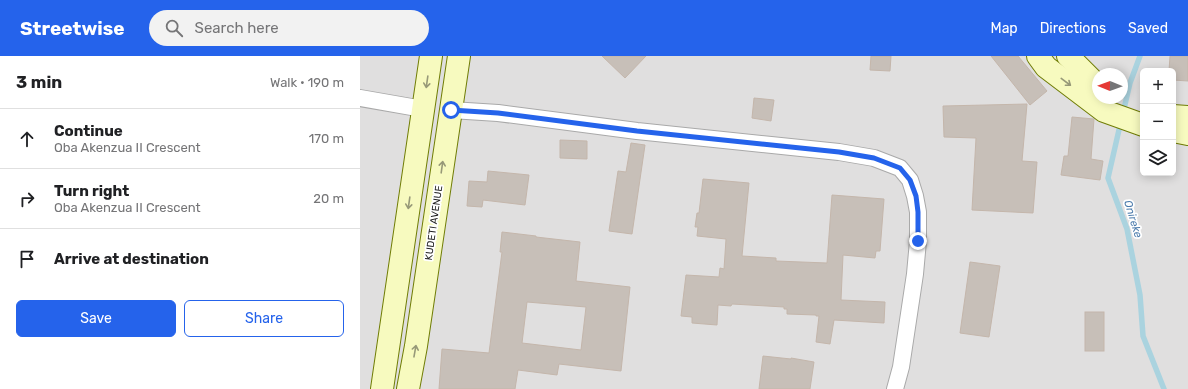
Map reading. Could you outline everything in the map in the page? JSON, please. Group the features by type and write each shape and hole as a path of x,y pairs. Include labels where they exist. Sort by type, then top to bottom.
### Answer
{"main road":[{"path":"382,389 431,56"},
{"name":"KUDETI AVENUE","path":"408,389 416,346 459,56"},
{"path":"1038,56 1046,67 1092,102"},
{"path":"1068,56 1092,80"},
{"path":"1095,104 1104,111 1111,104"},
{"path":"1114,104 1139,117"},
{"path":"1176,116 1188,117"},
{"path":"1176,132 1188,134"}],"street":[{"path":"360,98 423,108"},
{"path":"451,110 498,113 637,131 839,152 874,158 900,168 910,180 916,196 918,212 918,241 911,298 895,389"}],"shaded area":[{"path":"360,56 1188,56 1188,389 360,389"}],"building":[{"path":"602,56 646,56 625,78"},
{"path":"871,56 891,56 890,71 870,70"},
{"path":"991,56 1018,56 1047,91 1030,105"},
{"path":"1170,56 1188,56 1188,81 1176,80 1176,68 1169,68"},
{"path":"754,98 774,100 771,121 752,118"},
{"path":"1027,104 1022,161 1037,162 1033,213 972,210 976,138 944,137 943,106"},
{"path":"1072,117 1094,119 1091,159 1103,161 1100,180 1061,175 1064,156 1068,156"},
{"path":"560,140 587,141 587,159 560,158"},
{"path":"631,143 645,145 632,234 609,231 618,171 626,172"},
{"path":"488,171 529,175 525,205 483,200 482,207 467,206 469,181 487,182"},
{"path":"703,179 749,183 742,256 776,258 776,261 827,263 832,195 884,199 880,251 876,251 875,258 843,255 841,300 885,302 884,323 834,320 830,344 816,342 819,316 787,314 787,309 784,309 784,307 732,304 731,306 718,305 717,325 692,323 692,317 681,316 686,275 719,277 720,268 724,269 726,239 697,236 698,227 695,227 697,213 699,213"},
{"path":"502,232 580,242 576,281 630,287 621,371 559,364 557,375 518,370 515,389 439,389 442,349 489,353 502,252 500,252","holes":["527,302 586,307 581,350 522,343"]},
{"path":"970,262 1000,266 989,337 960,333"},
{"path":"1085,312 1104,312 1104,351 1085,351"},
{"path":"763,356 791,358 814,362 810,389 759,389"}],"waterway":[{"name":"Onireke","path":"1123,113 1130,83 1140,56"},
{"name":"Onireke","path":"1121,121 1108,178 1127,229 1140,295 1143,336 1164,389"}],"route":[{"path":"451,110 498,113 637,131 839,152 874,158 900,168 910,180 916,196 918,212 918,241"}]}
